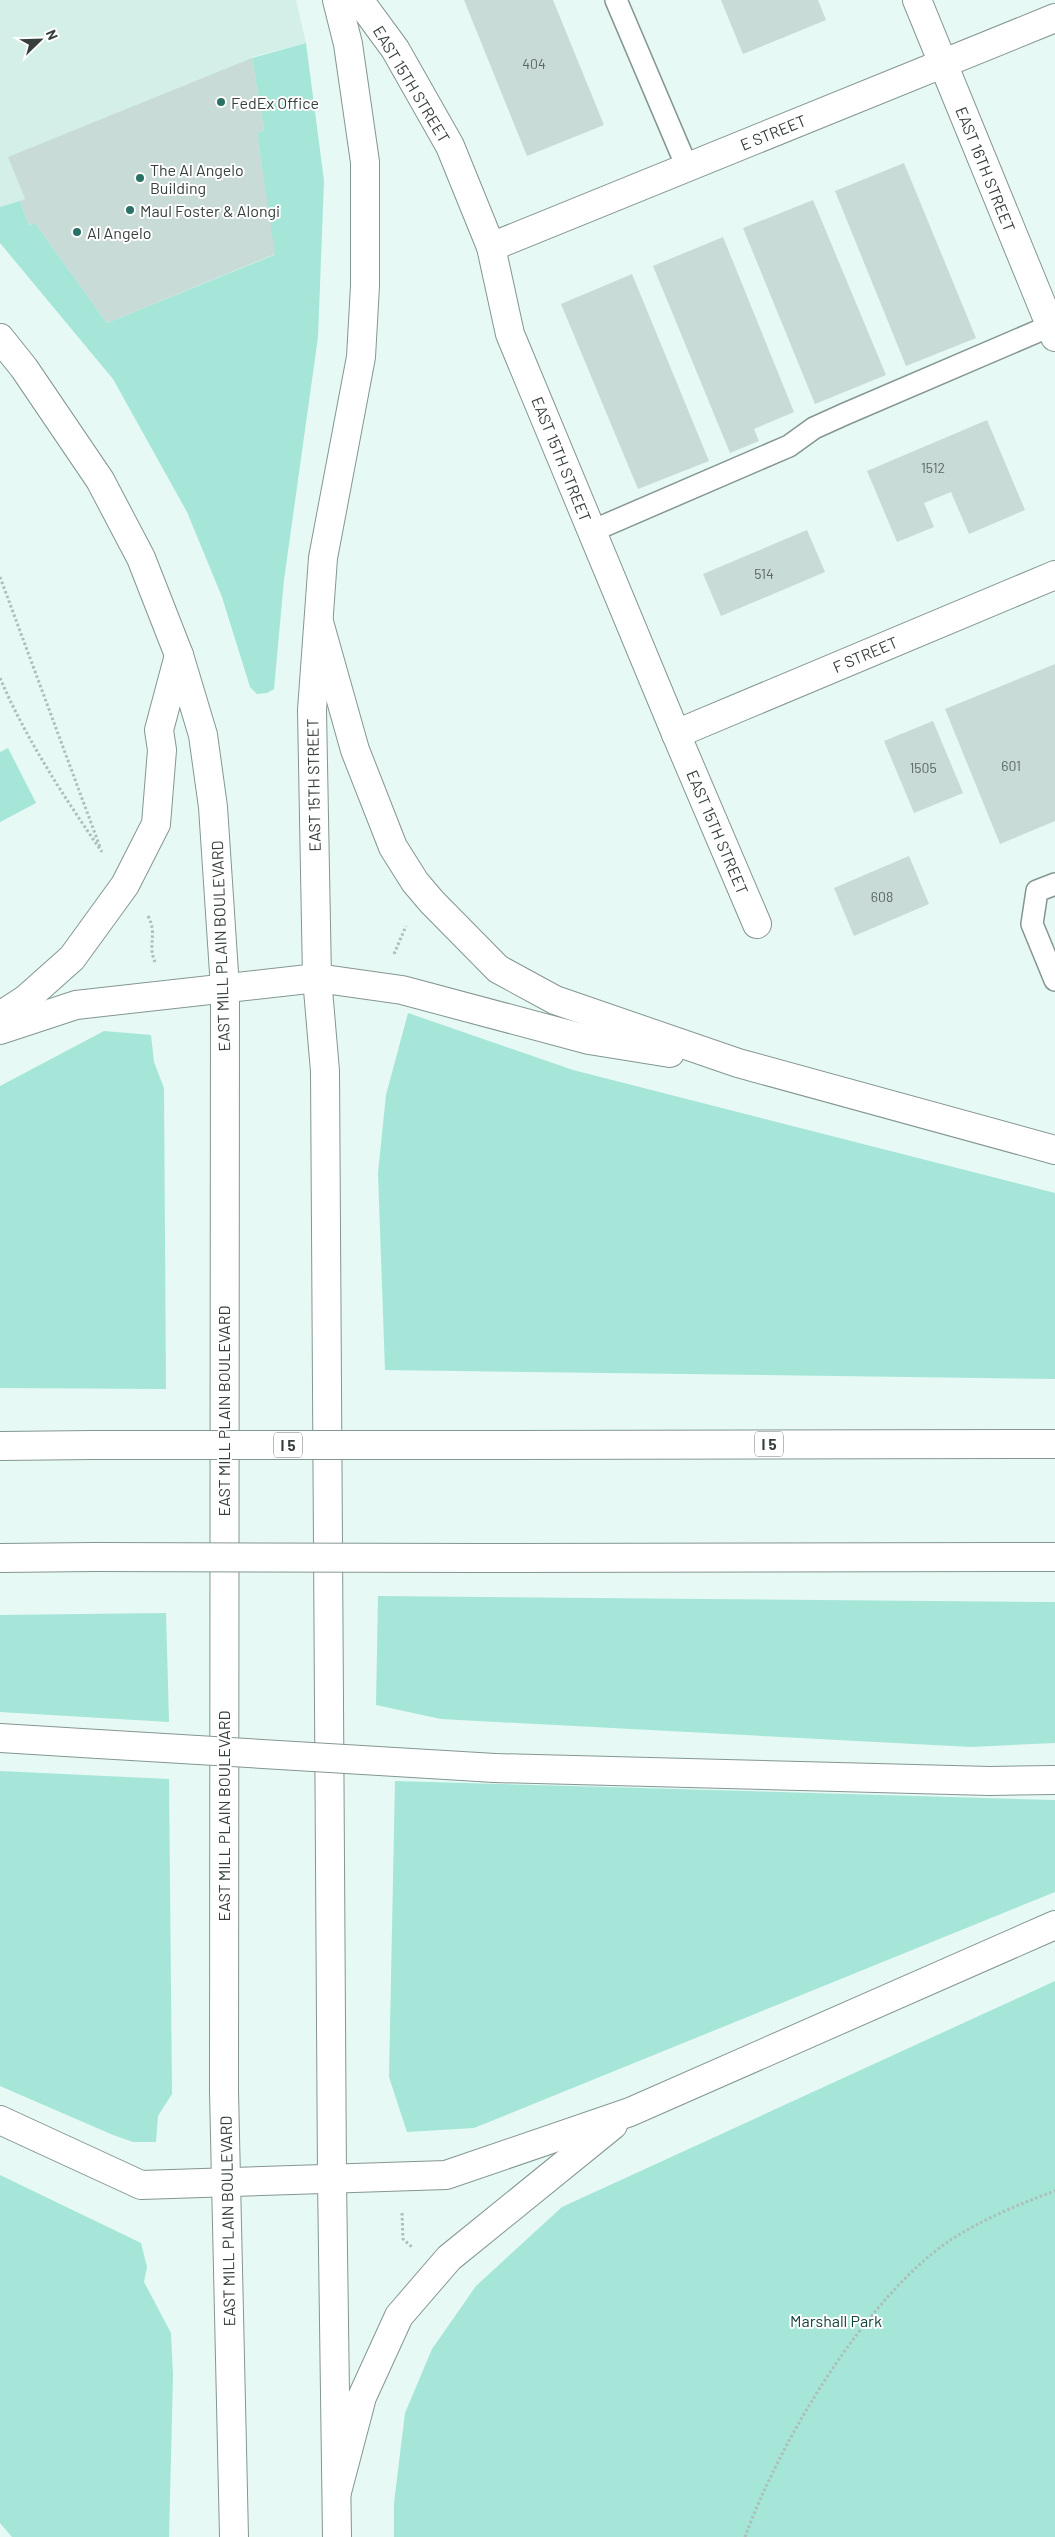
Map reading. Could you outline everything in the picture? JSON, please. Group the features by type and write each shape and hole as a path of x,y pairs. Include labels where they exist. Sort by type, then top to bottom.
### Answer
{"main road":[{"name":"EAST 15TH STREET","path":"318,978 312,710 318,622 323,558 362,357 366,286 364,162 348,44 337,0"},
{"name":"EAST 15TH STREET","path":"359,0 395,49 450,146 491,247 510,334 757,924"},
{"name":"EAST 16TH STREET","path":"917,0 1053,331"},
{"name":"E STREET","path":"491,247 1055,18"},
{"name":"EAST MILL PLAIN BOULEVARD","path":"0,338 24,368 100,480 141,558 179,655 202,735 213,807 225,988 222,1733 226,2184 234,2537"},
{"name":"F STREET","path":"676,734 1055,575"},
{"path":"318,622 355,750 393,847 415,882 450,922 498,969 556,1000 738,1063 1055,1150"},
{"path":"0,1016 26,999 72,958 126,885 156,824 162,750 159,730 179,655"},
{"path":"0,1030 76,1005 318,978 402,990 589,1040 738,1063"},
{"path":"318,978 325,1071 332,2179 337,2537"},
{"name":"I 5","path":"0,1446 1055,1444"},
{"path":"0,1558 1055,1557"},
{"path":"0,1738 495,1768 990,1781 1055,1780"},
{"path":"0,2120 141,2185 226,2184 446,2175 630,2112 1055,1925"},
{"path":"337,2492 362,2397 399,2316 449,2258 630,2112"}],"lane":[{"path":"616,0 687,168"},
{"path":"592,531 790,446 814,428 845,414 1053,331"},
{"path":"1055,884 1037,891 1032,924 1055,980"}],"path":[{"path":"0,577 102,852 74,812 11,703 0,678"},
{"path":"147,914 154,928 151,952"},
{"path":"390,963 408,920"},
{"path":"745,2537 765,2488 806,2412 859,2333 889,2297 919,2265 950,2241 1028,2201 1055,2191"},
{"path":"402,2213 403,2239 419,2253"}],"shaded area":[{"path":"0,0 296,0 306,43 252,57 264,130 257,133 275,254 107,323 35,223 29,225 20,201 0,207"}],"green space":[{"path":"306,43 324,181 318,337 284,580 274,689 267,693 257,694 250,687 222,597 187,512 113,379 0,243 0,207 20,201 29,225 35,223 107,323 274,255 257,133 264,130 252,58"},
{"path":"8,748 36,803 0,822 0,752"},
{"path":"408,1013 573,1070 1055,1193 1055,1379 385,1370 378,1173 386,1095"},
{"path":"104,1031 151,1035 154,1062 164,1088 166,1389 0,1388 0,1086"},
{"path":"378,1596 1055,1602 1055,1743 971,1747 441,1719 376,1705"},
{"path":"166,1613 169,1722 0,1712 0,1615"},
{"path":"0,1771 169,1779 172,2094 158,2116 156,2142 133,2142 113,2135 0,2086"},
{"path":"395,1781 1055,1800 1055,1892 474,2128 407,2132 389,2077"},
{"name":"Marshall Park","path":"1055,1981 1055,2537 394,2537 394,2503 405,2413 432,2349 476,2286 562,2207"},
{"path":"0,2175 141,2243 147,2267 144,2282 171,2333 173,2375 169,2537 12,2537 0,2523"}],"building":[{"path":"464,0 553,0 604,125 527,156"},
{"path":"721,0 818,0 826,20 743,54"},
{"name":"The Al Angelo Building","path":"252,58 264,130 257,133 275,254 107,323 35,223 29,225 20,201 25,199 8,157"},
{"path":"904,163 976,338 906,366 835,191"},
{"path":"813,200 886,375 815,404 743,228"},
{"path":"723,237 794,412 754,429 759,441 730,453 653,266"},
{"path":"632,274 709,461 638,489 561,304"},
{"path":"987,420 1025,510 969,534 951,492 924,503 934,527 897,542 867,471"},
{"path":"807,530 825,572 721,616 703,574"},
{"path":"1055,664 1055,821 1000,844 945,709"},
{"path":"933,721 963,793 914,813 884,741"},
{"path":"909,856 929,904 854,936 834,888"}],"place":[{"name":"FedEx Office","path":"221,102"},
{"name":"The Al Angelo Building","path":"140,178"},
{"name":"Maul Foster & Alongi","path":"130,210"},
{"name":"Al Angelo","path":"77,232"}]}
